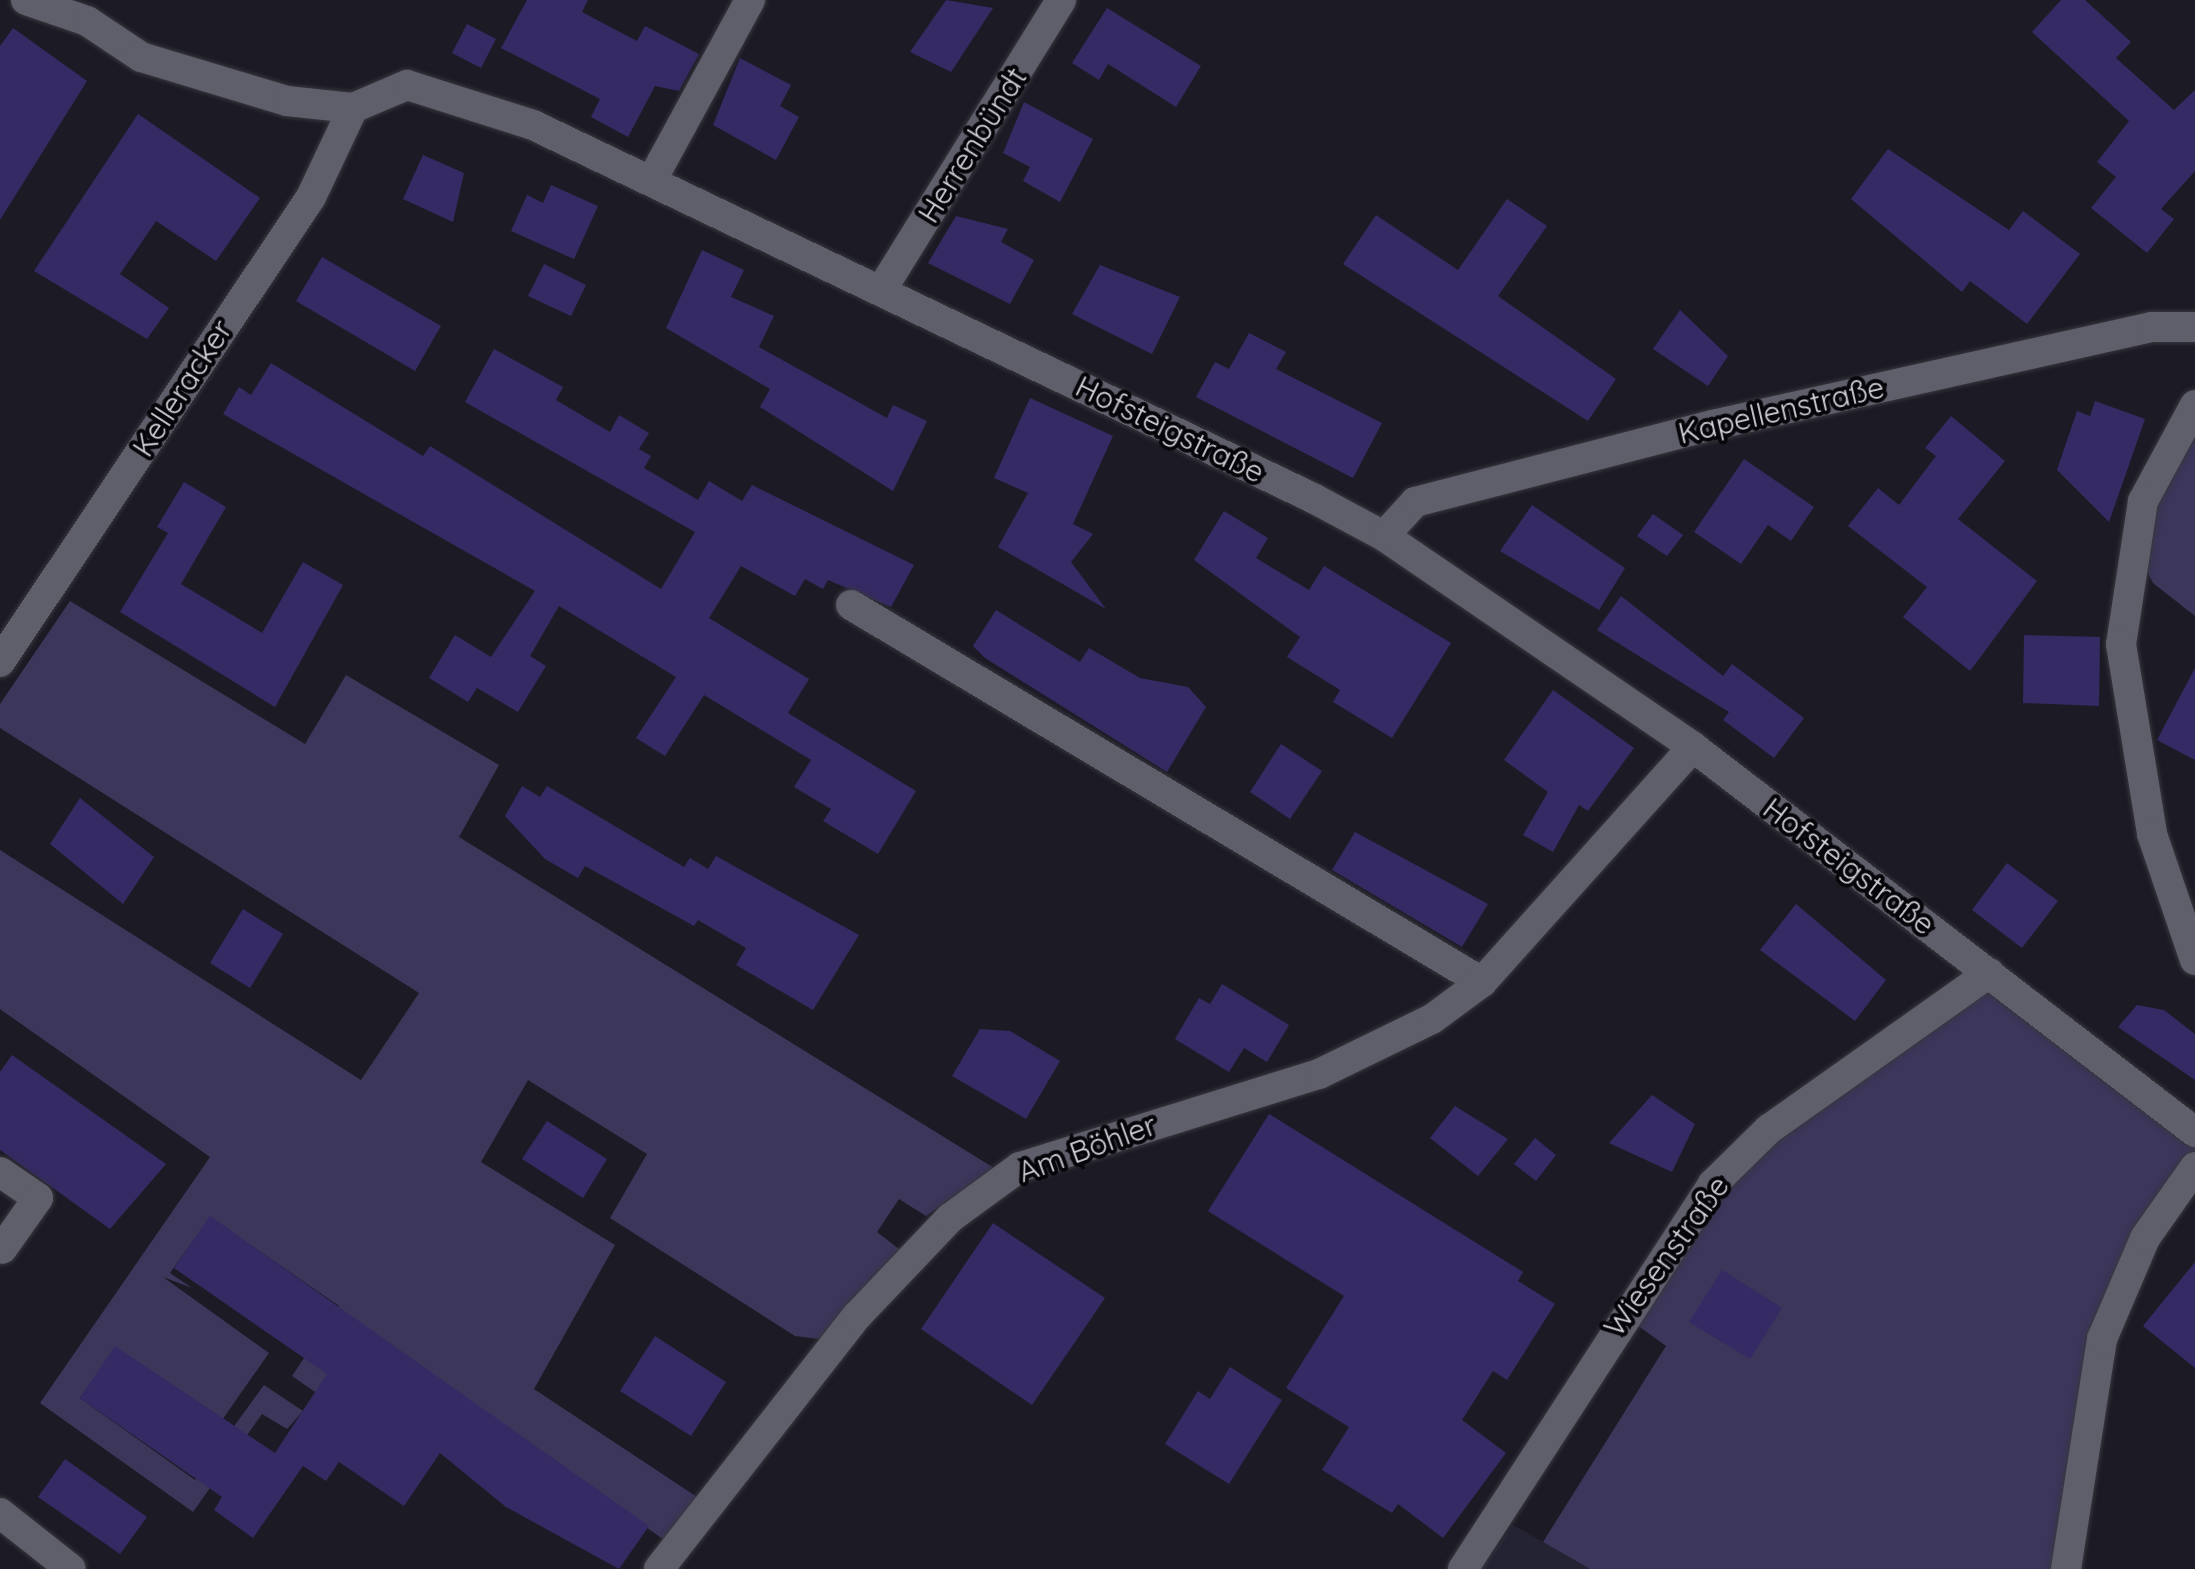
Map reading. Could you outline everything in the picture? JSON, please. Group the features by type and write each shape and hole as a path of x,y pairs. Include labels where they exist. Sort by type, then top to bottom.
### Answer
{"street":[{"path":"26,0 94,10 191,76 353,108"},
{"path":"653,178 750,0"},
{"name":"Herrenbündt","path":"882,290 1061,0"},
{"name":"Hofsteigstraße","path":"353,108 406,84 431,88 653,178 1384,536 1693,747 2195,1132"},
{"name":"Kelleracker","path":"0,662 311,197 353,108"},
{"name":"Kapellenstraße","path":"1384,536 1415,502 1662,438 2152,328 2195,327"},
{"path":"2195,405 2143,501 2122,644 2152,834 2195,960"},
{"path":"851,606 1482,982"},
{"name":"Am Böhler","path":"658,1569 900,1266 1020,1167 1320,1074 1432,1019 1482,982 1693,747"},
{"name":"Wiesenstraße","path":"1464,1569 1713,1184 1770,1129 1989,973"},
{"path":"2066,1569 2091,1380 2111,1311 2145,1238 2195,1166"},
{"path":"0,1172 38,1198 2,1249"},
{"path":"0,1513 71,1569"}],"shaded area":[{"path":"2195,430 2195,616 2153,583 2142,561 2167,478"},
{"path":"70,601 305,744 346,675 499,765 459,837 994,1168 926,1216 899,1199 877,1232 899,1249 819,1339 795,1336 610,1218 647,1154 528,1080 481,1162 615,1245 534,1389 697,1497 663,1539 494,1421 327,1383 315,1392 292,1376 339,1306 210,1217 170,1273 192,1288 163,1277 269,1353 222,1420 116,1347 80,1398 195,1480 264,1385 303,1411 287,1429 262,1414 193,1512 40,1403 210,1157 0,1009 0,850 361,1080 419,993 0,728 0,704"},
{"path":"1989,973 2195,1132 2195,1168 2129,1266 2066,1569 1590,1569 1543,1542 1666,1346 1622,1314 1726,1171"},
{"path":"1513,1525 1543,1542 1590,1569 1481,1569"}],"building":[{"path":"527,0 588,0 582,12 637,41 645,26 699,54 679,91 655,86 628,137 591,117 600,99 501,48"},
{"path":"946,0 993,8 951,72 910,52"},
{"path":"2061,0 2085,0 2131,42 2116,58 2174,110 2195,90 2195,171 2161,209 2174,219 2147,253 2091,208 2116,177 2097,162 2129,121 2032,32"},
{"path":"1107,8 1201,66 1176,107 1108,64 1099,80 1072,63"},
{"path":"467,24 496,39 481,68 452,53"},
{"path":"13,28 87,81 0,220 0,46"},
{"path":"740,58 791,85 780,106 799,117 776,160 713,125"},
{"path":"1024,102 1093,139 1060,202 1023,181 1030,167 1003,153"},
{"path":"138,114 260,198 216,261 156,221 120,274 169,308 147,339 34,271"},
{"path":"1888,149 2009,230 2023,211 2080,254 2027,324 1970,281 1962,292 1851,199"},
{"path":"423,155 464,173 453,222 403,199"},
{"path":"551,185 598,206 574,259 511,231 527,195 543,203"},
{"path":"1507,199 1547,226 1498,296 1616,379 1588,421 1343,264 1376,215 1458,270"},
{"path":"956,216 1008,229 1001,242 1034,260 1010,304 928,263"},
{"path":"702,250 744,270 731,297 774,316 759,347 887,418 893,405 927,421 893,491 760,407 770,389 666,328"},
{"path":"322,257 441,326 415,371 296,301"},
{"path":"544,264 586,285 571,316 528,296"},
{"path":"1100,265 1180,297 1152,354 1072,314"},
{"path":"1680,310 1728,356 1708,386 1653,349"},
{"path":"1249,333 1286,352 1276,369 1382,423 1353,478 1196,397 1215,362 1229,369"},
{"path":"494,349 563,387 556,400 610,432 619,415 649,433 639,449 651,456 644,468 698,500 709,481 742,501 752,485 914,565 891,607 828,580 823,589 805,579 795,596 741,566 709,618 809,679 788,713 916,791 878,854 823,821 831,809 794,787 811,760 704,695 665,756 636,738 676,677 559,606 530,656 546,666 518,712 477,688 468,702 429,678 455,635 491,657 535,591 223,414 239,387 251,395 271,363 423,456 430,446 661,589 695,532 465,402"},
{"path":"1030,398 1113,436 1073,524 1093,534 1071,562 1106,609 998,547 1028,493 994,478"},
{"path":"2095,401 2145,419 2109,522 2057,470 2077,411 2090,416"},
{"path":"1951,416 2005,461 1958,519 2037,581 1970,671 1903,617 1927,587 1848,526 1878,488 1899,505 1936,456 1925,448"},
{"path":"1744,459 1814,507 1791,541 1768,525 1741,564 1694,532"},
{"path":"184,482 226,507 181,584 262,633 303,562 343,585 275,707 120,612 168,533 157,527"},
{"path":"1532,505 1625,568 1599,610 1500,551"},
{"path":"1224,511 1268,538 1256,558 1309,590 1324,566 1451,643 1392,738 1333,702 1340,690 1287,657 1300,637 1194,560"},
{"path":"1653,514 1683,535 1667,556 1637,536"},
{"path":"1621,596 1723,676 1732,664 1804,718 1774,758 1723,720 1729,712 1597,630"},
{"path":"996,610 1080,662 1089,648 1140,678 1188,687 1206,707 1167,772 985,658 973,646"},
{"path":"2024,635 2100,637 2099,706 2023,703"},
{"path":"2195,668 2195,760 2157,740"},
{"path":"1553,690 1634,748 1588,811 1579,805 1553,852 1523,835 1548,792 1504,760"},
{"path":"1281,744 1322,771 1290,819 1250,792"},
{"path":"522,786 540,797 547,786 684,867 690,858 708,869 716,856 859,935 813,1010 736,965 746,948 698,920 694,926 585,866 578,878 545,859 505,816"},
{"path":"80,798 154,857 123,904 50,844"},
{"path":"1355,832 1488,904 1462,947 1332,870"},
{"path":"2007,863 2058,901 2022,948 1972,910"},
{"path":"1796,904 1886,980 1855,1021 1760,950"},
{"path":"243,909 283,934 250,988 210,963"},
{"path":"1222,984 1289,1025 1267,1062 1244,1048 1229,1072 1175,1039 1199,998 1210,1004"},
{"path":"2137,1005 2164,1010 2195,1034 2195,1080 2118,1027"},
{"path":"980,1029 1010,1031 1060,1061 1026,1119 952,1076"},
{"path":"12,1055 166,1164 110,1229 0,1150 0,1072"},
{"path":"1652,1095 1695,1124 1672,1172 1609,1143"},
{"path":"1455,1106 1508,1139 1478,1176 1430,1138"},
{"path":"1269,1114 1523,1272 1518,1281 1555,1304 1507,1380 1493,1371 1462,1420 1506,1453 1443,1538 1398,1504 1392,1513 1322,1470 1349,1427 1286,1388 1344,1296 1208,1211"},
{"path":"547,1121 607,1159 583,1198 522,1159"},
{"path":"1535,1138 1556,1155 1536,1181 1514,1164"},
{"path":"210,1216 649,1526 619,1569 506,1507 440,1453 404,1506 339,1462 326,1481 303,1466 253,1538 214,1510 222,1497 80,1398 115,1346 275,1453 327,1374 174,1268"},
{"path":"993,1223 1105,1298 1032,1405 921,1329"},
{"path":"2195,1262 2195,1368 2143,1326"},
{"path":"1722,1270 1782,1308 1750,1359 1689,1322"},
{"path":"655,1336 726,1382 691,1436 620,1391"},
{"path":"1230,1367 1282,1400 1229,1484 1165,1444 1198,1391 1210,1399"},
{"path":"65,1459 147,1517 120,1554 38,1497"}]}
